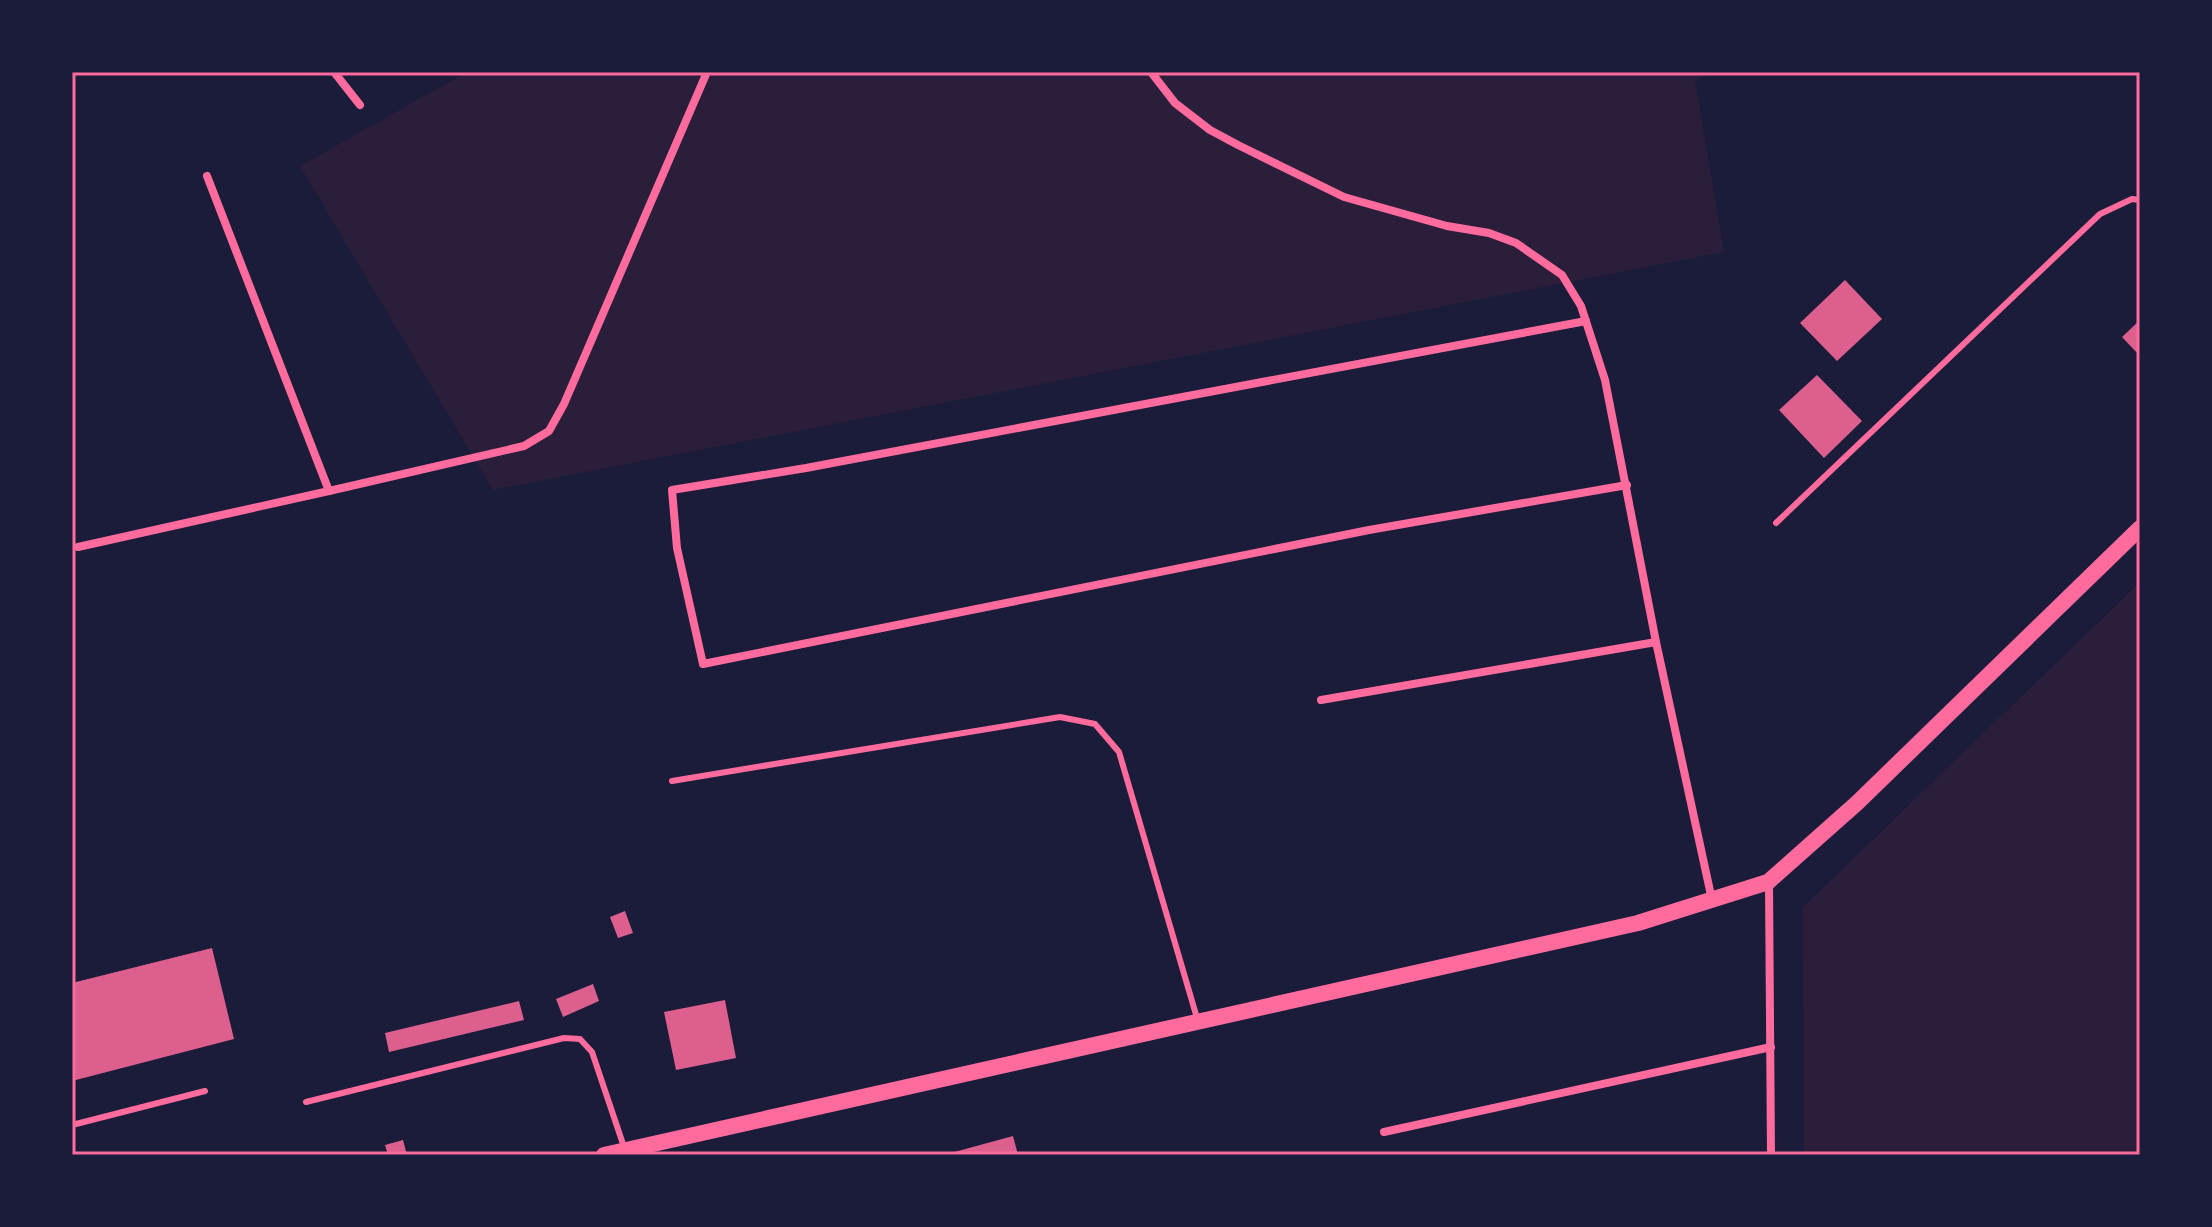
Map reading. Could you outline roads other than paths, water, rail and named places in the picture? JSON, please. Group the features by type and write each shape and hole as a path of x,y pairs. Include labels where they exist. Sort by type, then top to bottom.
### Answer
{"main road":[{"path":"604,1155 1638,923 1768,882 1857,803 2140,528"}],"street":[{"path":"334,72 360,105"},
{"path":"78,547 524,446 549,431 564,404 707,72"},
{"path":"1151,72 1175,103 1210,130 1344,197 1447,226 1489,233 1516,243 1562,275 1581,306 1605,380 1656,642 1712,900"},
{"path":"207,176 329,491"},
{"path":"1586,321 821,465 672,490 677,548 703,664 1369,530 1627,485"},
{"path":"1321,700 1656,642"},
{"path":"1768,882 1771,1155"},
{"path":"1384,1132 1771,1047"}],"lane":[{"path":"1776,523 2100,214 2132,199 2140,200"},
{"path":"672,781 1060,717 1095,724 1119,752 1198,1022"},
{"path":"306,1102 564,1038 580,1039 592,1052 630,1151"},
{"path":"72,1125 205,1091"}]}
